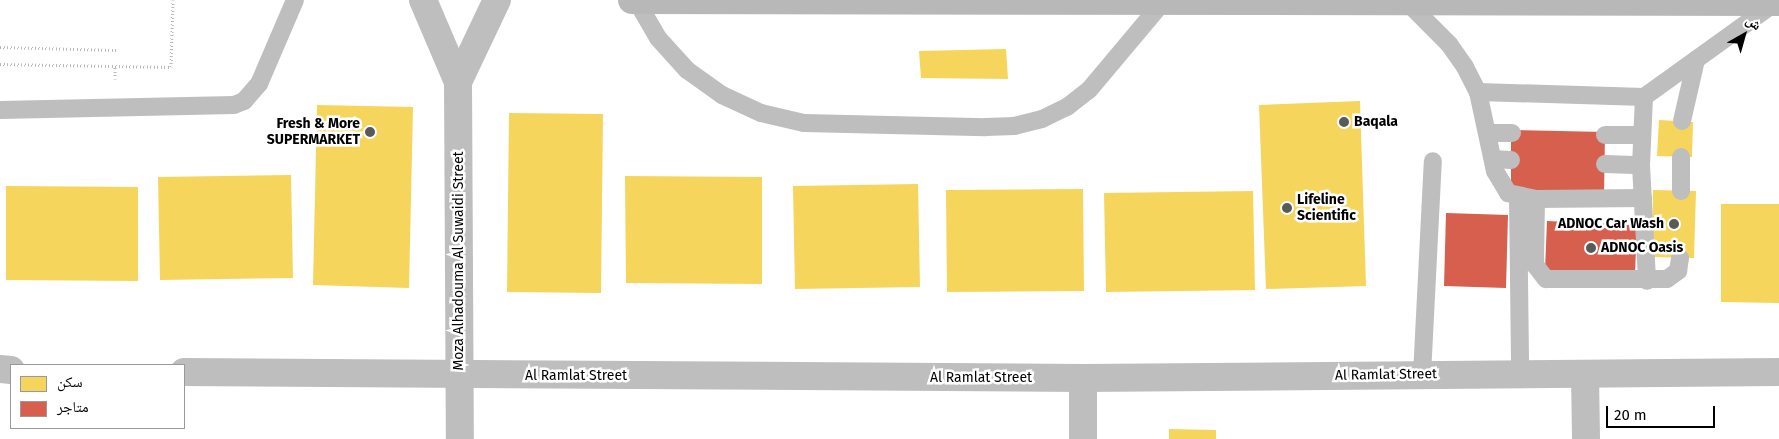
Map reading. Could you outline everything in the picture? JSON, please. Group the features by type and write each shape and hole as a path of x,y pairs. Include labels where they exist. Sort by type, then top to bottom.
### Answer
{"main road":[{"path":"632,0 1162,3 1777,2"}],"street":[{"name":"Moza Alhadouma Al Suwaidi Street","path":"423,0 458,82 460,439"},
{"name":"Moza Alhadouma Al Suwaidi Street","path":"458,82 497,0"},
{"name":"Al Ramlat Street","path":"185,372 460,376 1083,378 1779,372"},
{"path":"1585,374 1586,439"},
{"path":"1083,378 1084,439"}],"lane":[{"path":"0,110 234,105 244,100 258,84 295,0"},
{"path":"636,0 658,38 687,70 722,95 762,113 804,123 986,127 1014,126 1042,119 1067,107 1090,90 1162,3"},
{"path":"1478,92 1644,97 1777,2"},
{"path":"1408,3 1449,44 1478,92 1498,181 1508,193 1518,197 1536,199 1643,198"},
{"path":"1682,121 1696,60"},
{"path":"1644,97 1641,165 1647,281"},
{"path":"1488,134 1512,133"},
{"path":"1605,135 1641,135"},
{"path":"1681,191 1682,157"},
{"path":"1493,159 1511,160"},
{"path":"1422,375 1433,161"},
{"path":"1605,164 1641,165"},
{"path":"1518,197 1520,373"},
{"path":"1536,199 1535,265 1546,279 1647,281 1673,276 1680,264 1680,258"}],"path":[{"path":"0,64 171,67 173,0"},
{"path":"0,47 116,50"}],"building: سكن":[{"path":"1006,49 1008,79 921,78 919,51"},
{"path":"1360,101 1366,286 1266,289 1259,105"},
{"path":"317,105 413,107 409,288 313,285"},
{"path":"509,113 603,114 601,293 507,292"},
{"path":"1659,120 1693,122 1692,157 1657,156"},
{"path":"291,175 293,278 160,280 158,177"},
{"path":"625,176 762,177 762,284 626,283"},
{"path":"918,184 920,287 795,289 793,186"},
{"path":"6,186 138,187 138,281 6,280"},
{"path":"1083,189 1084,291 947,292 946,190"},
{"name":"ADNOC Car Wash","path":"1653,190 1696,191 1694,258 1652,257"},
{"path":"1253,191 1255,290 1106,292 1104,193"},
{"path":"1721,204 1779,204 1779,303 1721,302"},
{"path":"1169,429 1216,430 1216,439 1169,439"}],"building: متاجر":[{"path":"1511,130 1605,132 1604,195 1511,193"},
{"path":"1446,213 1508,215 1506,288 1444,286"},
{"name":"ADNOC Oasis","path":"1547,221 1637,225 1635,274 1545,270"}],"place":[{"name":"Baqala","path":"1344,122"},
{"name":"Fresh & More SUPERMARKET","path":"370,132"},
{"name":"Lifeline Scientific","path":"1287,208"},
{"name":"ADNOC Car Wash","path":"1674,224"},
{"name":"ADNOC Oasis","path":"1591,248"}]}
